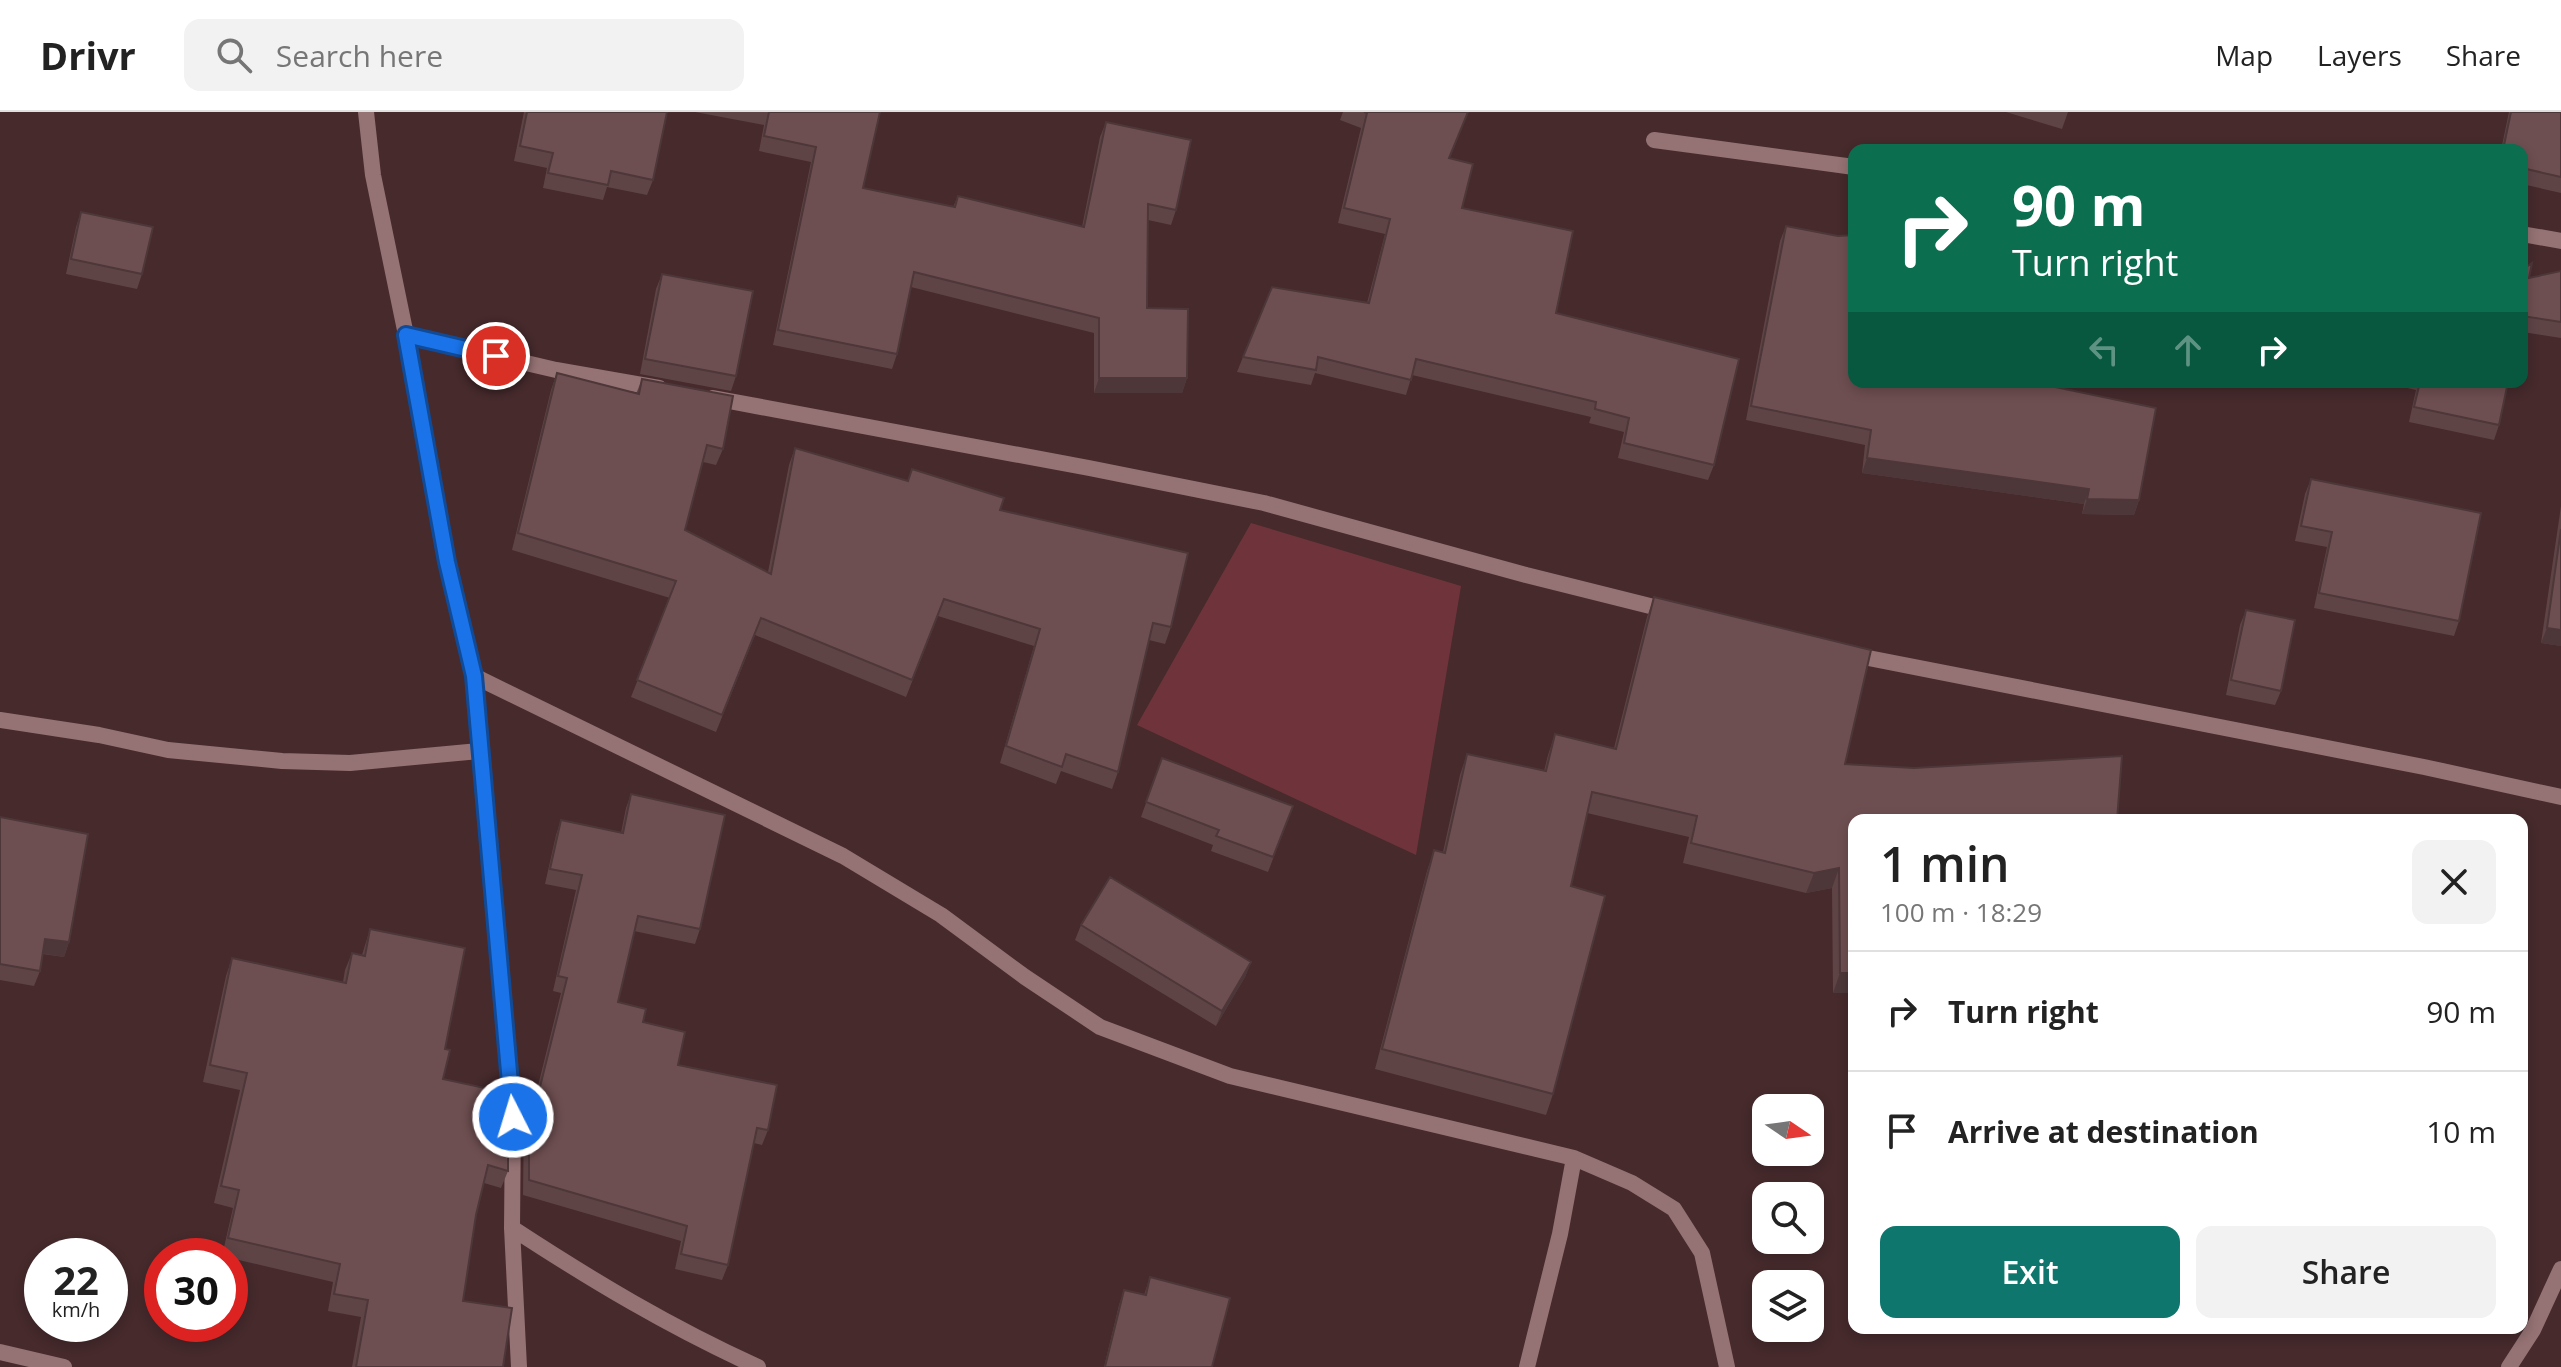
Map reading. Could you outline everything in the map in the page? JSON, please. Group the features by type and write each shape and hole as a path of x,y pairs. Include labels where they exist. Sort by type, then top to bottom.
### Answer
{"street":[{"path":"366,112 373,175 447,562 474,676 513,1117 512,1228 519,1367"},
{"path":"1654,140 1848,166"},
{"path":"2528,235 2561,241"},
{"path":"406,335 556,370 1264,503 1526,575 1691,616"},
{"path":"1827,649 2561,797"},
{"path":"474,676 843,856 941,915 1100,1027 1230,1076 1574,1158 1632,1183 1674,1209 1702,1253 1727,1367"},
{"path":"0,720 99,735 168,750 282,761 350,763 479,751"},
{"path":"1527,1367 1560,1234 1574,1158"},
{"path":"512,1228 589,1279 672,1326 758,1367"},
{"path":"2509,1367 2533,1330 2561,1269"},
{"path":"0,1352 64,1367"}],"shaded area":[{"path":"1251,523 1461,586 1416,855 1137,725"}],"building":[{"path":"527,112 667,112 653,180 611,171 608,185 548,173 553,153 520,146"},
{"path":"769,112 880,112 863,188 955,207 958,196 1084,227 1106,122 1191,140 1176,210 1148,204 1147,308 1188,309 1187,378 1099,378 1099,318 914,272 897,354 778,330 816,147 764,136"},
{"path":"1364,112 1468,112 1449,158 1473,164 1462,208 1573,231 1556,313 1739,359 1714,465 1624,443 1629,418 1595,409 1596,402 1416,359 1411,380 1318,357 1316,370 1243,357 1272,287 1369,303 1390,219 1344,208 1367,113"},
{"path":"2511,112 2561,112 2561,177 2528,169 2528,144 2504,144"},
{"path":"81,212 153,227 142,274 71,259"},
{"path":"1786,226 1848,235 1848,388 2060,388 2156,408 2139,500 2087,499 2089,489 1867,458 1871,430 1751,406"},
{"path":"2532,263 2529,278 2561,271 2561,322 2528,317 2528,266"},
{"path":"662,274 753,291 736,376 645,359"},
{"path":"557,373 639,394 642,379 733,396 723,449 707,445 685,530 771,574 795,448 908,481 912,469 1004,498 1000,510 1188,553 1171,627 1153,623 1118,772 1066,754 1062,767 1006,746 1040,629 944,599 912,680 761,618 722,715 637,680 676,581 518,533"},
{"path":"2419,388 2507,388 2499,425 2414,407"},
{"path":"2311,479 2481,513 2459,621 2319,593 2332,532 2301,526"},
{"path":"2561,529 2561,630 2547,628"},
{"path":"1654,597 1871,650 1845,764 1914,768 2122,756 2117,814 1848,814 1848,973 1840,973 1839,868 1814,873 1691,843 1697,816 1592,792 1571,886 1605,896 1553,1094 1382,1049 1434,850 1445,853 1467,754 1546,771 1555,734 1616,749"},
{"path":"2246,610 2295,620 2281,691 2231,680"},
{"path":"1162,758 1293,806 1273,857 1216,836 1219,830 1146,802"},
{"path":"631,794 725,815 700,929 638,916 618,1002 646,1009 643,1022 685,1032 678,1065 777,1085 768,1130 757,1128 728,1265 681,1254 687,1226 529,1180 529,1101 536,1103 567,978 558,976 582,875 550,869 561,820 623,833"},
{"path":"0,817 88,834 69,942 45,939 40,971 0,964"},
{"path":"1110,877 1251,962 1222,1011 1081,925"},
{"path":"370,929 465,948 445,1049 450,1050 443,1079 508,1093 508,1171 488,1165 476,1215 463,1301 512,1308 503,1367 356,1367 368,1300 334,1294 340,1264 248,1243 248,1238 228,1238 239,1190 221,1186 247,1073 210,1065 232,958 346,983 352,953 365,956"},
{"path":"1150,1277 1230,1298 1212,1367 1105,1367 1124,1290 1146,1295"}],"route":[{"path":"496,356 406,335 447,562 474,676 513,1117"}]}
